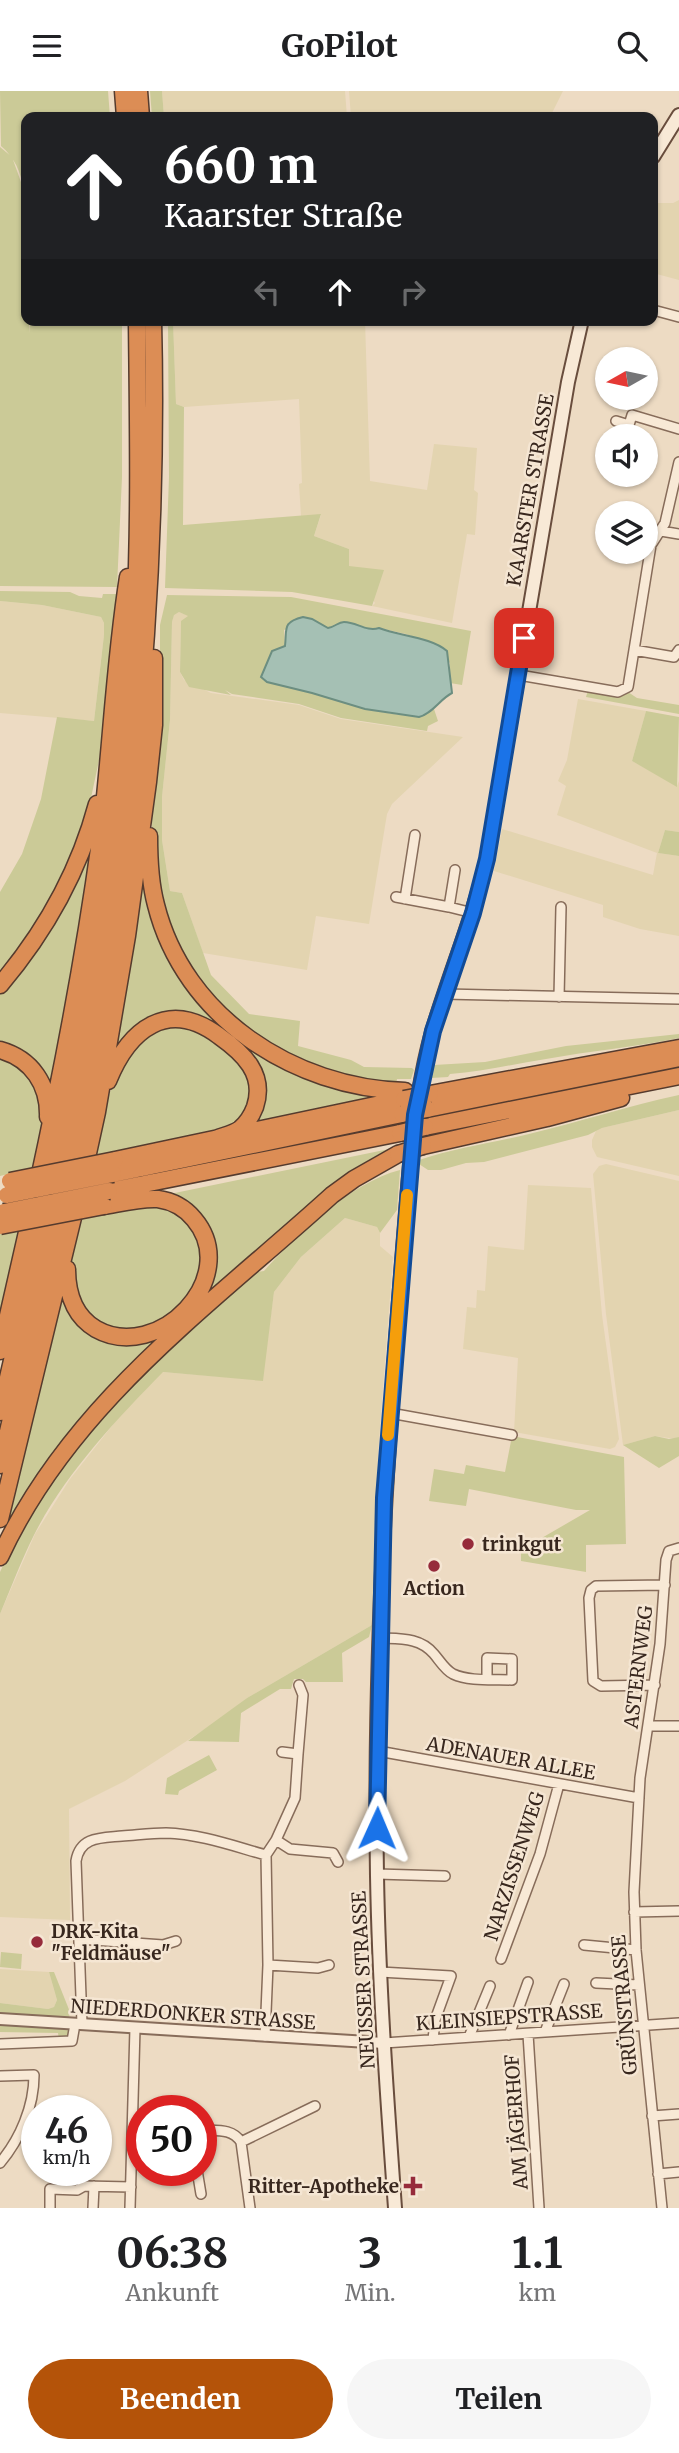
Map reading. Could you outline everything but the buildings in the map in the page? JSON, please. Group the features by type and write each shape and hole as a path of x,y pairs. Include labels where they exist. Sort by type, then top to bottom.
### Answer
{"highway":[{"path":"122,91 124,112"},
{"path":"139,91 141,112"},
{"path":"0,1412 59,1157 100,933 117,812 129,697 139,506 137,326"},
{"path":"0,1465 54,1242 93,1056 130,811 142,701 149,586 155,389 153,326"},
{"path":"0,1352 64,1059 87,932 100,841 117,648 139,506"},
{"path":"0,1518 97,1112 127,936 148,782 155,699 149,586"},
{"path":"0,985 42,929 75,867 96,808 108,751"},
{"path":"148,782 150,861 157,907 174,951 215,1009 250,1041 302,1070 404,1101"},
{"path":"97,1112 114,1065 132,1038 143,1029 168,1019 184,1019 198,1023 243,1054 258,1085 258,1097 249,1120 232,1133 211,1141"},
{"path":"114,1167 404,1101 427,1093 679,1048"},
{"path":"0,1050 27,1064 43,1085 48,1102 47,1140"},
{"path":"3,1204 114,1167 211,1141 404,1101 427,1093 679,1059"},
{"path":"3,1204 107,1199 240,1165 679,1076"},
{"path":"0,1557 46,1474 77,1432 118,1387 332,1195 365,1171 398,1154 620,1098 649,1082"},
{"path":"122,1203 240,1165"},
{"path":"69,1235 69,1295 80,1315 89,1324 110,1335 138,1337 166,1325 189,1307 203,1285 208,1263 205,1238 192,1216 170,1202 147,1199 122,1203 107,1199"},
{"path":"0,1320 17,1278"}],"main road":[{"path":"658,149 679,115"},
{"name":"KAARSTER STRASSE","path":"427,1093 433,1031 473,913 494,827 568,382 581,326"},
{"name":"NEUSSER STRASSE","path":"395,2208 380,1972 377,1874 379,1638 390,1413 410,1164 427,1093"}],"street":[{"path":"658,311 679,317"},
{"path":"616,421 629,425 632,415 644,424 679,429"},
{"path":"519,675 618,692 628,688 651,545 661,531 679,463"},
{"path":"661,531 679,534"},
{"path":"634,650 674,657 679,650"},
{"path":"415,835 400,898 473,913"},
{"path":"449,907 455,870"},
{"path":"559,997 561,907"},
{"path":"445,994 679,999"},
{"path":"390,1413 512,1435"},
{"name":"ASTERNWEG","path":"639,1798 655,1685 667,1555 673,1548 679,1548"},
{"path":"655,1685 601,1686 593,1681 589,1598 591,1590 596,1586 665,1585"},
{"path":"379,1638 418,1641 455,1675 487,1679"},
{"path":"265,2036 268,1965 266,1855 276,1840 295,1798 303,1695 299,1685"},
{"path":"649,1726 679,1725"},
{"name":"ADENAUER ALLEE","path":"378,1751 639,1798"},
{"path":"282,1752 298,1754"},
{"name":"NARZISSENWEG","path":"501,1959 540,1854 559,1784"},
{"name":"GRÜNSTRASSE","path":"639,1798 634,1912 636,1950 662,2208"},
{"path":"0,2044 72,2041 78,2024 76,1861 81,1846 88,1840 169,1833 214,1841 266,1855"},
{"path":"276,1840 290,1849 333,1853 338,1862"},
{"path":"377,1874 445,1876"},
{"path":"634,1912 679,1911"},
{"path":"79,1939 163,1945 176,1941"},
{"path":"584,1945 636,1950"},
{"path":"268,1965 318,1968 329,1965"},
{"path":"380,1972 451,1976 435,2020 433,2040"},
{"path":"509,2035 528,1982"},
{"path":"596,1983 639,1985"},
{"path":"545,2032 564,1984"},
{"path":"469,2037 490,1986"},
{"name":"NIEDERDONKER STRASSE","path":"0,2019 384,2043"},
{"name":"KLEINSIEPSTRASSE","path":"384,2043 679,2023"},
{"path":"135,2028 136,2095"},
{"name":"AM JÄGERHOF","path":"528,2034 539,2208"},
{"path":"0,2076 34,2075 23,2126 0,2163"},
{"path":"242,2142 315,2106"},
{"path":"652,2116 679,2114"},
{"path":"217,2131 236,2135 242,2142 250,2208"},
{"path":"658,2174 679,2172"},
{"path":"50,2208 50,2189 77,2190 84,2186"},
{"path":"93,2208 94,2186 131,2187 130,2208"},
{"path":"200,2186 201,2194"}],"shaded area":[{"path":"0,91 108,91 110,112 21,112 21,176 10,155 1,146"},
{"path":"150,91 162,91 164,112 152,112"},
{"path":"162,91 345,91 347,112 164,112"},
{"path":"349,91 563,91 552,112 351,112"},
{"path":"0,147 12,157 21,182 21,326 29,326 30,333 30,326 122,326 122,477 117,587 0,586"},
{"path":"679,200 679,280 658,274 658,203 673,203"},
{"path":"168,326 173,326 176,404 184,407 183,525 321,514 314,536 349,549 349,566 384,570 372,606 292,592 165,588 169,477"},
{"path":"173,326 365,326 370,481 427,490 434,444 477,448 475,535 467,534 452,623 372,606 375,603 348,566 349,549 314,536 321,515 301,516 299,399 184,407 176,404"},
{"path":"0,591 70,592 79,596 102,598 103,594 118,594 101,751 85,826 54,897 0,976 0,892 22,854 41,799 57,717 94,721 104,623 101,617 42,605 0,601"},
{"path":"167,595 291,597 471,631 462,685 450,683 450,663 427,642 406,634 379,628 373,630 354,624 336,624 328,628 312,619 284,630 285,646 279,649 267,682 365,709 394,714 419,717 434,709 438,721 428,726 427,731 341,718 299,704 232,694 225,690 231,695 189,687 180,672 181,621 188,616 179,612 174,615 172,622 170,720 162,797 162,840 170,891 182,893 211,975 249,1014 300,1021 298,1046 351,1060 364,1067 412,1068 414,1070 411,1079 397,1079 396,1085 360,1083 277,1050 230,1015 203,986 179,946 158,890 152,835 160,689 160,625"},
{"path":"0,601 42,605 101,617 104,635 94,721 0,713"},
{"path":"179,612 189,616 181,622 180,672 184,680 211,693 299,705 341,719 463,737 392,804 387,814 369,924 316,916 307,970 203,953 182,893 170,891 162,840 162,797 170,720 172,622 174,614"},
{"path":"303,617 328,628 349,622 440,646 447,651 452,693 419,717 365,709 267,682 261,677 272,651 285,646 289,624"},
{"path":"588,690 616,695 628,692 637,698 679,705 679,714 586,697"},
{"path":"578,699 646,711 632,761 677,786 679,781 679,832 665,830 658,853 679,856 679,936 640,929 603,917 603,905 494,871 502,829 653,875 657,853 557,815 566,786 558,781 567,760"},
{"path":"646,711 679,717 677,787 632,761"},
{"path":"93,826 87,888 53,1089 0,1046 0,989"},
{"path":"665,830 679,832 679,856 658,853"},
{"path":"143,864 184,974 297,1074 337,1089 377,1099 248,1128 258,1070 181,1016 112,1059"},
{"path":"170,1025 202,1031 242,1063 251,1086 247,1109 227,1131 92,1159 104,1108 117,1073 145,1035"},
{"path":"679,1034 679,1038 431,1078 434,1065 485,1062 566,1046"},
{"path":"0,1058 17,1066 29,1076 37,1089 42,1118 35,1168 0,1176"},
{"path":"679,1095 679,1110 602,1128 588,1135 484,1162 466,1163 441,1170 428,1170 419,1164 419,1160 446,1152 529,1134"},
{"path":"679,1110 679,1176 597,1157 592,1147 596,1131 602,1128"},
{"path":"399,1147 159,1345 0,1544 62,1294 114,1340 185,1316 211,1246 165,1195"},
{"path":"606,1164 679,1181 679,1437 676,1439 655,1436 623,1445 606,1314 593,1174 599,1166"},
{"path":"400,1170 397,1210 380,1233 377,1227 345,1218 301,1257 274,1292 263,1381 163,1372 109,1429 46,1512 0,1614 0,1572 23,1523 91,1426 156,1361 257,1272 264,1271 326,1211 362,1186"},
{"path":"528,1185 591,1188 602,1315 619,1439 615,1447 610,1449 514,1432 518,1358 463,1349 467,1307 476,1308 477,1290 485,1291 488,1246 524,1250"},
{"path":"144,1204 158,1205 174,1211 187,1221 202,1247 202,1272 185,1303 150,1328 111,1329 87,1315 73,1288 71,1266 79,1218"},
{"path":"345,1218 377,1227 380,1246 393,1257 378,1454 372,1625 247,1698 216,1722 125,1781 69,1809 70,1920 0,1917 0,1614 35,1534 70,1479 119,1417 162,1372 262,1380 274,1292 301,1257"},
{"path":"23,1229 6,1295 0,1310 0,1233"},
{"path":"512,1436 624,1457 626,1544 586,1545 586,1572 521,1561 521,1550 590,1510 576,1510 469,1489 466,1506 429,1501 434,1469 464,1474 466,1465 505,1472"},
{"path":"655,1436 669,1439 679,1437 679,1456 659,1468 623,1445"},
{"path":"372,1625 369,1637 342,1653 343,1682 306,1682 303,1679 294,1679 291,1689 280,1689 241,1713 239,1742 188,1741 247,1698"},
{"path":"209,1755 217,1770 179,1791 178,1795 165,1794 167,1778"},
{"path":"1,1952 22,1954 21,1969 0,1967"},
{"path":"0,1969 49,1972 57,2000 54,2007 48,2009 0,2003"},
{"path":"49,1972 54,1972 70,2012 69,2018 0,2013 0,2003 48,2009 54,2007 57,2000"},
{"path":"0,2024 66,2028 71,2034 59,2040 58,2033 0,2032"}],"slow traffic":[{"path":"388,1435 407,1195"}],"place":[{"name":"trinkgut","path":"468,1544"},
{"name":"Action","path":"434,1566"},
{"name":"DRK-Kita \"Feldmäuse\"","path":"37,1942"},
{"name":"Ritter-Apotheke","path":"413,2186"}],"route":[{"path":"377,1828 384,1498 415,1115 433,1031 481,886 499,797 524,638"}]}
